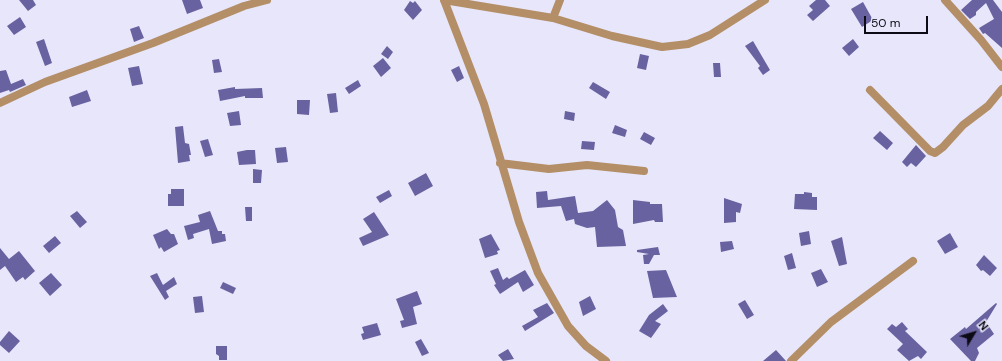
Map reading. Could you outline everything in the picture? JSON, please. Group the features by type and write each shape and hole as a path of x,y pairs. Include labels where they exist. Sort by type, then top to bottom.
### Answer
{"street":[{"path":"0,103 45,82 153,43 244,6 267,0"},
{"path":"444,0 553,18 612,36 662,47 672,47 688,44 710,35 765,0"},
{"path":"444,0 484,104 518,222 538,273 551,299 568,326 586,346 606,361"},
{"path":"553,18 560,0"},
{"path":"945,0 981,40 1002,67"},
{"path":"870,90 930,152 935,153 943,148 963,125 988,106 1002,89"},
{"path":"500,163 549,169 588,165 644,171"},
{"path":"791,361 831,322 913,261"}],"building":[{"path":"19,0 33,0 36,5 28,11"},
{"path":"182,0 200,0 203,8 187,14"},
{"path":"816,0 825,0 830,6 813,21 807,15 813,10 809,6"},
{"path":"972,0 993,0 1002,12 1002,48 985,33 983,34 979,28 994,19 986,3 976,12 976,15 970,19 961,10"},
{"path":"410,1 413,3 415,1 422,10 413,20 404,10"},
{"path":"863,2 873,20 862,27 851,9"},
{"path":"20,17 26,27 14,35 7,26"},
{"path":"139,26 144,38 134,42 130,29"},
{"path":"44,39 52,63 45,66 36,42"},
{"path":"853,39 859,47 849,56 842,48"},
{"path":"753,41 770,70 763,75 758,68 760,66 745,46"},
{"path":"387,46 393,52 388,59 381,54"},
{"path":"640,54 649,56 646,70 637,68"},
{"path":"383,58 391,68 381,77 373,66"},
{"path":"219,59 222,72 214,73 212,60"},
{"path":"713,63 720,63 721,77 714,77"},
{"path":"139,66 143,84 132,86 128,68"},
{"path":"459,66 464,78 457,82 451,70"},
{"path":"6,70 11,84 23,79 26,85 10,92 9,90 0,93 0,71"},
{"path":"358,80 361,86 349,94 345,88"},
{"path":"593,82 610,92 606,99 589,88"},
{"path":"235,87 235,89 262,88 263,98 245,98 245,96 220,101 218,90"},
{"path":"87,90 91,101 72,107 69,97"},
{"path":"336,93 338,112 330,113 327,94"},
{"path":"297,100 310,100 309,115 297,114"},
{"path":"239,111 241,125 230,126 227,113"},
{"path":"565,111 575,113 574,121 564,119"},
{"path":"615,125 627,130 625,137 612,133"},
{"path":"183,126 185,143 189,144 191,155 189,155 190,161 178,163 175,127"},
{"path":"880,131 893,143 887,150 873,138"},
{"path":"644,132 655,138 651,145 640,139"},
{"path":"208,139 213,155 205,157 200,141"},
{"path":"582,141 595,142 594,150 581,149"},
{"path":"916,145 926,156 916,167 911,163 907,167 902,162"},
{"path":"286,147 288,162 277,163 275,148"},
{"path":"255,150 256,164 239,165 237,152"},
{"path":"253,169 262,170 261,183 253,183"},
{"path":"426,173 433,186 415,196 408,183"},
{"path":"171,189 184,189 184,206 168,206 168,194 171,194"},
{"path":"389,190 392,196 380,203 376,197"},
{"path":"547,191 548,200 575,196 578,213 593,211 607,200 615,210 618,227 623,230 626,246 597,247 595,227 587,228 575,224 574,219 566,221 561,206 537,208 536,192"},
{"path":"804,192 812,193 812,197 817,197 817,210 794,209 795,194 804,194"},
{"path":"724,198 742,204 740,213 736,212 736,222 724,223"},
{"path":"633,200 650,202 650,204 662,204 663,222 655,222 654,220 633,224"},
{"path":"245,207 252,207 252,221 246,221"},
{"path":"77,211 87,222 80,228 70,216"},
{"path":"210,211 218,231 222,231 222,234 225,234 226,241 212,244 209,229 193,234 194,238 188,240 184,226 200,222 198,215"},
{"path":"374,212 389,235 363,246 359,238 372,232 363,219"},
{"path":"167,229 171,234 174,234 178,244 164,252 161,247 159,249 153,235"},
{"path":"809,231 811,244 801,246 799,233"},
{"path":"950,233 958,247 945,254 937,241"},
{"path":"491,234 500,250 497,251 498,254 485,258 479,239"},
{"path":"55,236 61,243 49,253 43,246"},
{"path":"842,237 847,264 839,266 831,241"},
{"path":"732,241 734,249 721,252 720,242"},
{"path":"658,247 660,255 654,255 649,264 644,264 643,255 649,254 637,252 637,250"},
{"path":"0,248 9,259 19,251 35,271 25,280 23,277 16,282 5,266 0,270"},
{"path":"792,253 796,268 788,270 784,256"},
{"path":"984,255 997,268 990,276 983,270 981,271 976,265"},
{"path":"498,268 503,280 507,277 509,279 525,270 534,285 523,292 518,282 500,294 494,285 496,284 490,271"},
{"path":"821,269 828,282 817,287 811,273"},
{"path":"666,270 677,297 653,298 647,271"},
{"path":"51,273 62,285 50,296 39,283"},
{"path":"157,273 163,285 174,277 177,284 166,291 169,297 165,300 150,276"},
{"path":"223,282 236,288 233,294 220,288"},
{"path":"417,291 422,304 413,307 417,324 402,328 400,321 404,320 396,299"},
{"path":"202,296 204,312 195,313 193,297"},
{"path":"590,296 596,309 583,316 579,302"},
{"path":"745,300 754,315 747,319 738,304"},
{"path":"547,303 554,313 525,331 522,326 538,317 533,310"},
{"path":"996,303 997,304 986,322 994,334 977,348 979,353 975,361 971,361 950,339 965,327 966,329"},
{"path":"663,304 668,311 655,321 661,324 651,338 639,331 649,315"},
{"path":"902,322 908,329 905,331 927,352 921,359 918,356 909,361 897,350 903,344 887,329 892,324 896,327"},
{"path":"377,323 381,335 363,340 361,334 364,333 362,327"},
{"path":"9,331 20,341 9,353 0,345 0,342"},
{"path":"421,339 429,353 422,356 415,342"},
{"path":"216,346 227,346 227,360 219,360 219,356 216,354"},
{"path":"508,349 514,359 503,361 498,355"},
{"path":"776,350 786,361 763,361"}]}
